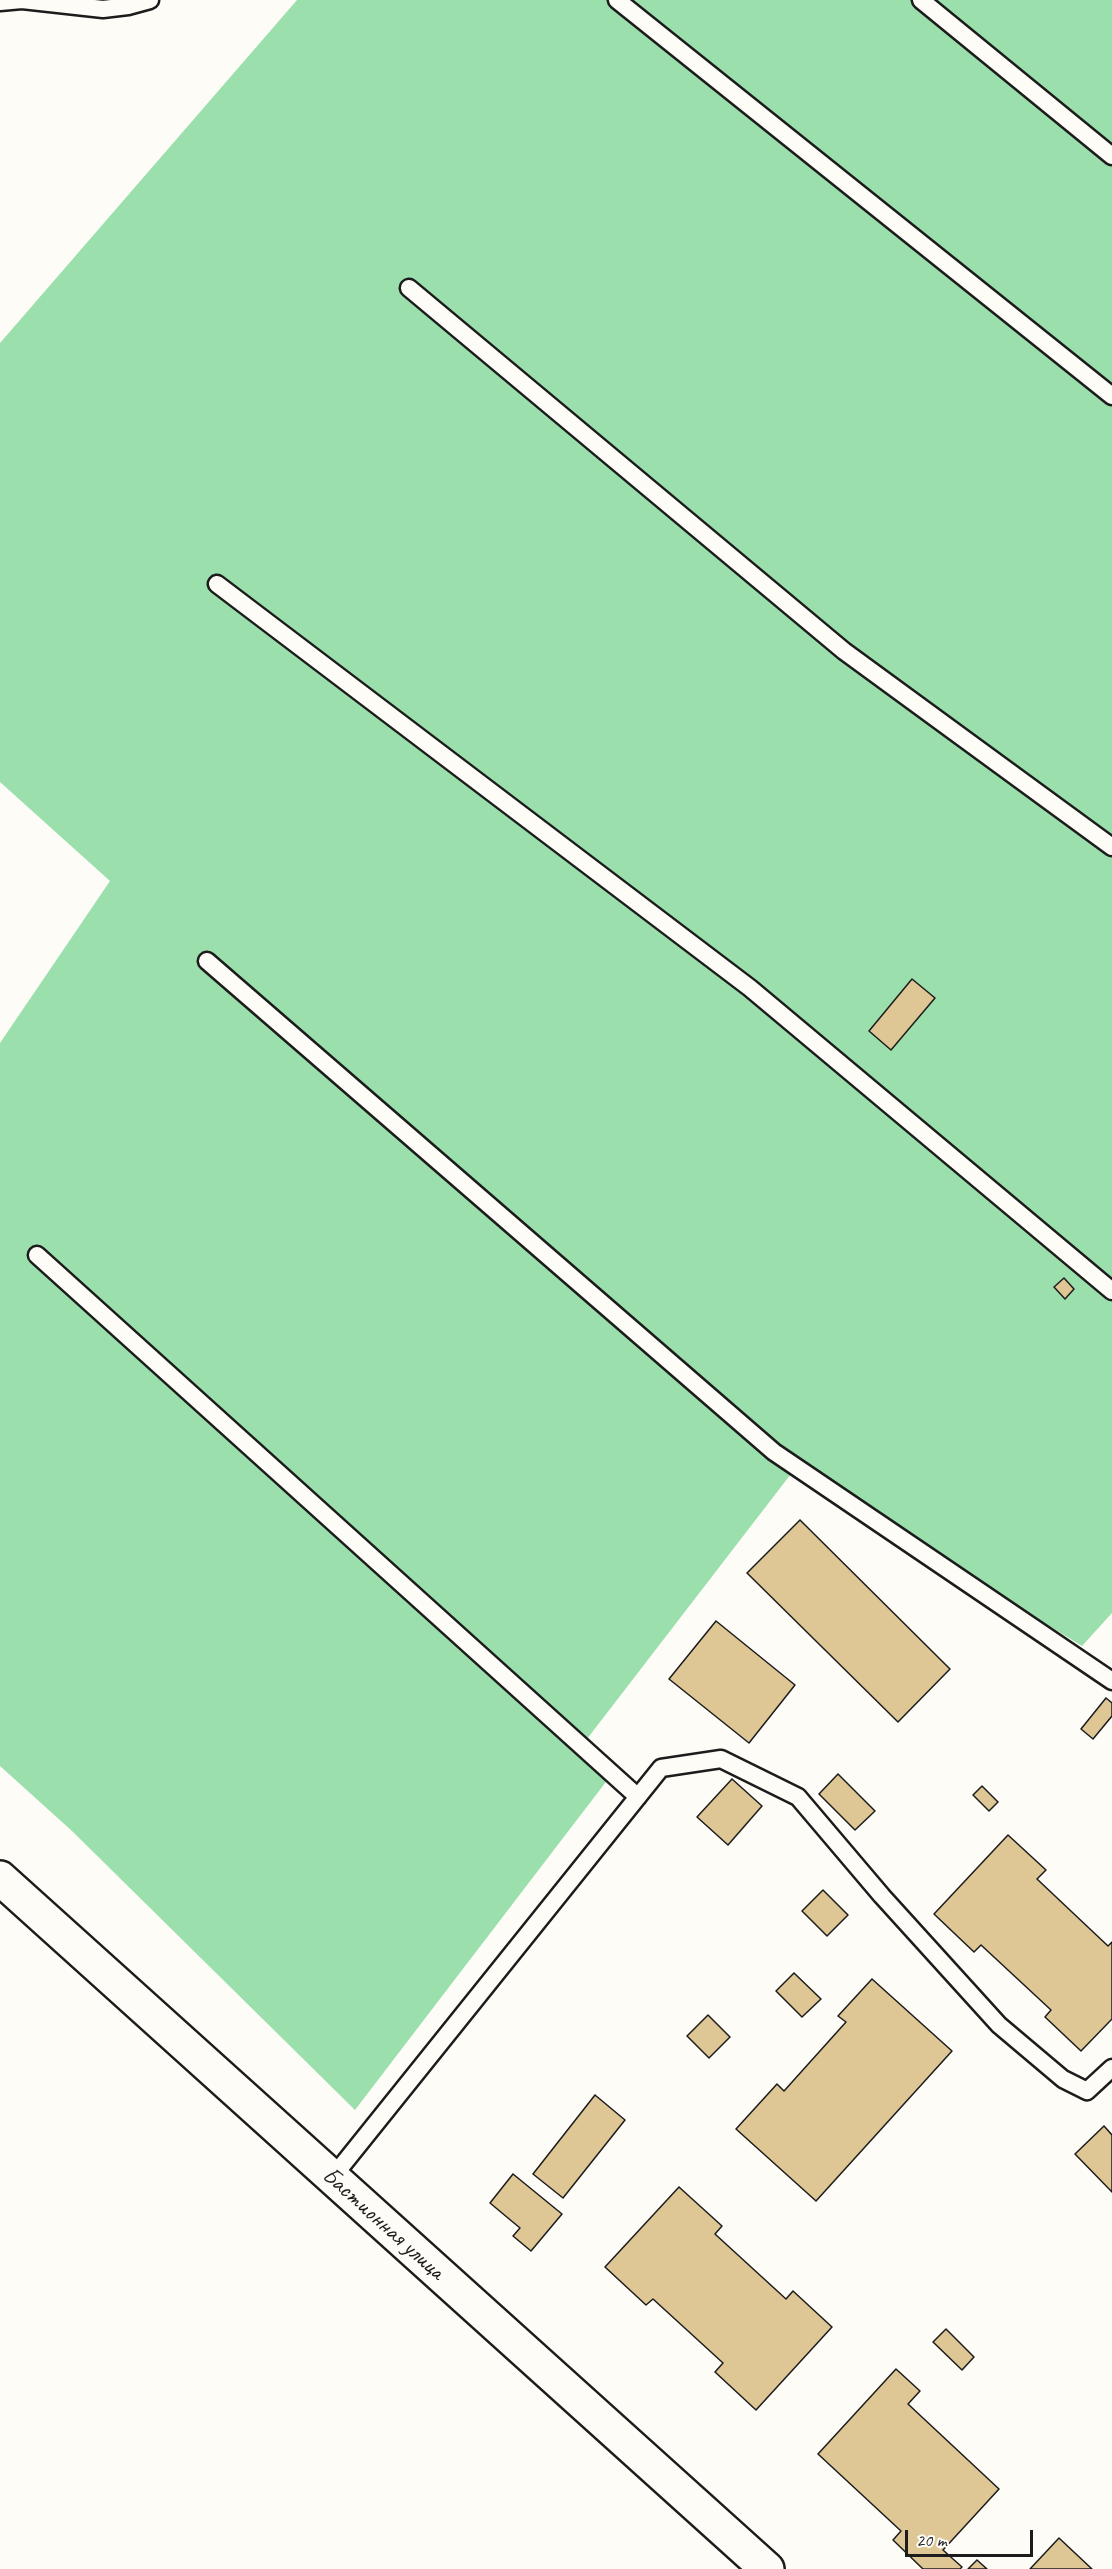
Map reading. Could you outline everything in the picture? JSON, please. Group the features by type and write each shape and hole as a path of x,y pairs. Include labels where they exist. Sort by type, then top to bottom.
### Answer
{"street":[{"name":"Бастионная улица","path":"0,1878 767,2569"}],"lane":[{"path":"0,2 22,0 103,9 150,0"},
{"path":"617,0 1112,396"},
{"path":"921,0 1112,156"},
{"path":"409,288 844,651 1112,847"},
{"path":"217,584 750,988 1112,1291"},
{"path":"207,961 774,1452 1112,1681"},
{"path":"37,1255 638,1797"},
{"path":"332,2178 661,1768 721,1759 798,1797 882,1896 999,2025 1063,2079 1087,2091 1112,2068"}],"green space":[{"path":"297,0 1112,0 1112,1613 1082,1646 794,1470 580,1748 612,1774 355,2110 72,1831 0,1766 0,1043 110,881 0,782 0,343"}],"building":[{"path":"912,979 935,998 891,1050 869,1031"},
{"path":"1064,1278 1074,1289 1065,1299 1054,1287"},
{"path":"800,1520 950,1669 898,1722 747,1573"},
{"path":"716,1621 795,1685 749,1743 669,1679"},
{"path":"1106,1698 1112,1703 1112,1716 1093,1739 1081,1729"},
{"path":"838,1774 875,1811 855,1830 819,1794"},
{"path":"732,1779 762,1806 728,1845 697,1817"},
{"path":"982,1786 998,1802 989,1811 973,1795"},
{"path":"1008,1835 1046,1870 1037,1879 1108,1946 1112,1942 1112,2019 1081,2051 1045,2017 1051,2010 981,1945 974,1952 934,1914"},
{"path":"823,1890 848,1915 827,1936 802,1911"},
{"path":"794,1973 821,1999 802,2017 776,1991"},
{"path":"872,1979 952,2051 816,2201 736,2129 777,2084 784,2091 846,2022 838,2016"},
{"path":"708,2015 730,2037 709,2058 687,2036"},
{"path":"595,2095 625,2120 563,2198 533,2174"},
{"path":"1104,2126 1112,2135 1112,2192 1075,2154"},
{"path":"513,2174 562,2214 531,2251 513,2236 520,2228 490,2203"},
{"path":"679,2187 722,2226 715,2234 786,2299 793,2291 832,2327 756,2410 715,2372 723,2363 653,2299 646,2305 605,2267"},
{"path":"946,2329 974,2357 962,2370 933,2342"},
{"path":"896,2369 920,2391 908,2404 999,2489 943,2550 962,2567 960,2569 923,2569 893,2540 901,2531 818,2454"},
{"path":"1059,2538 1092,2569 1030,2569"},
{"path":"977,2560 987,2569 968,2569"}]}
